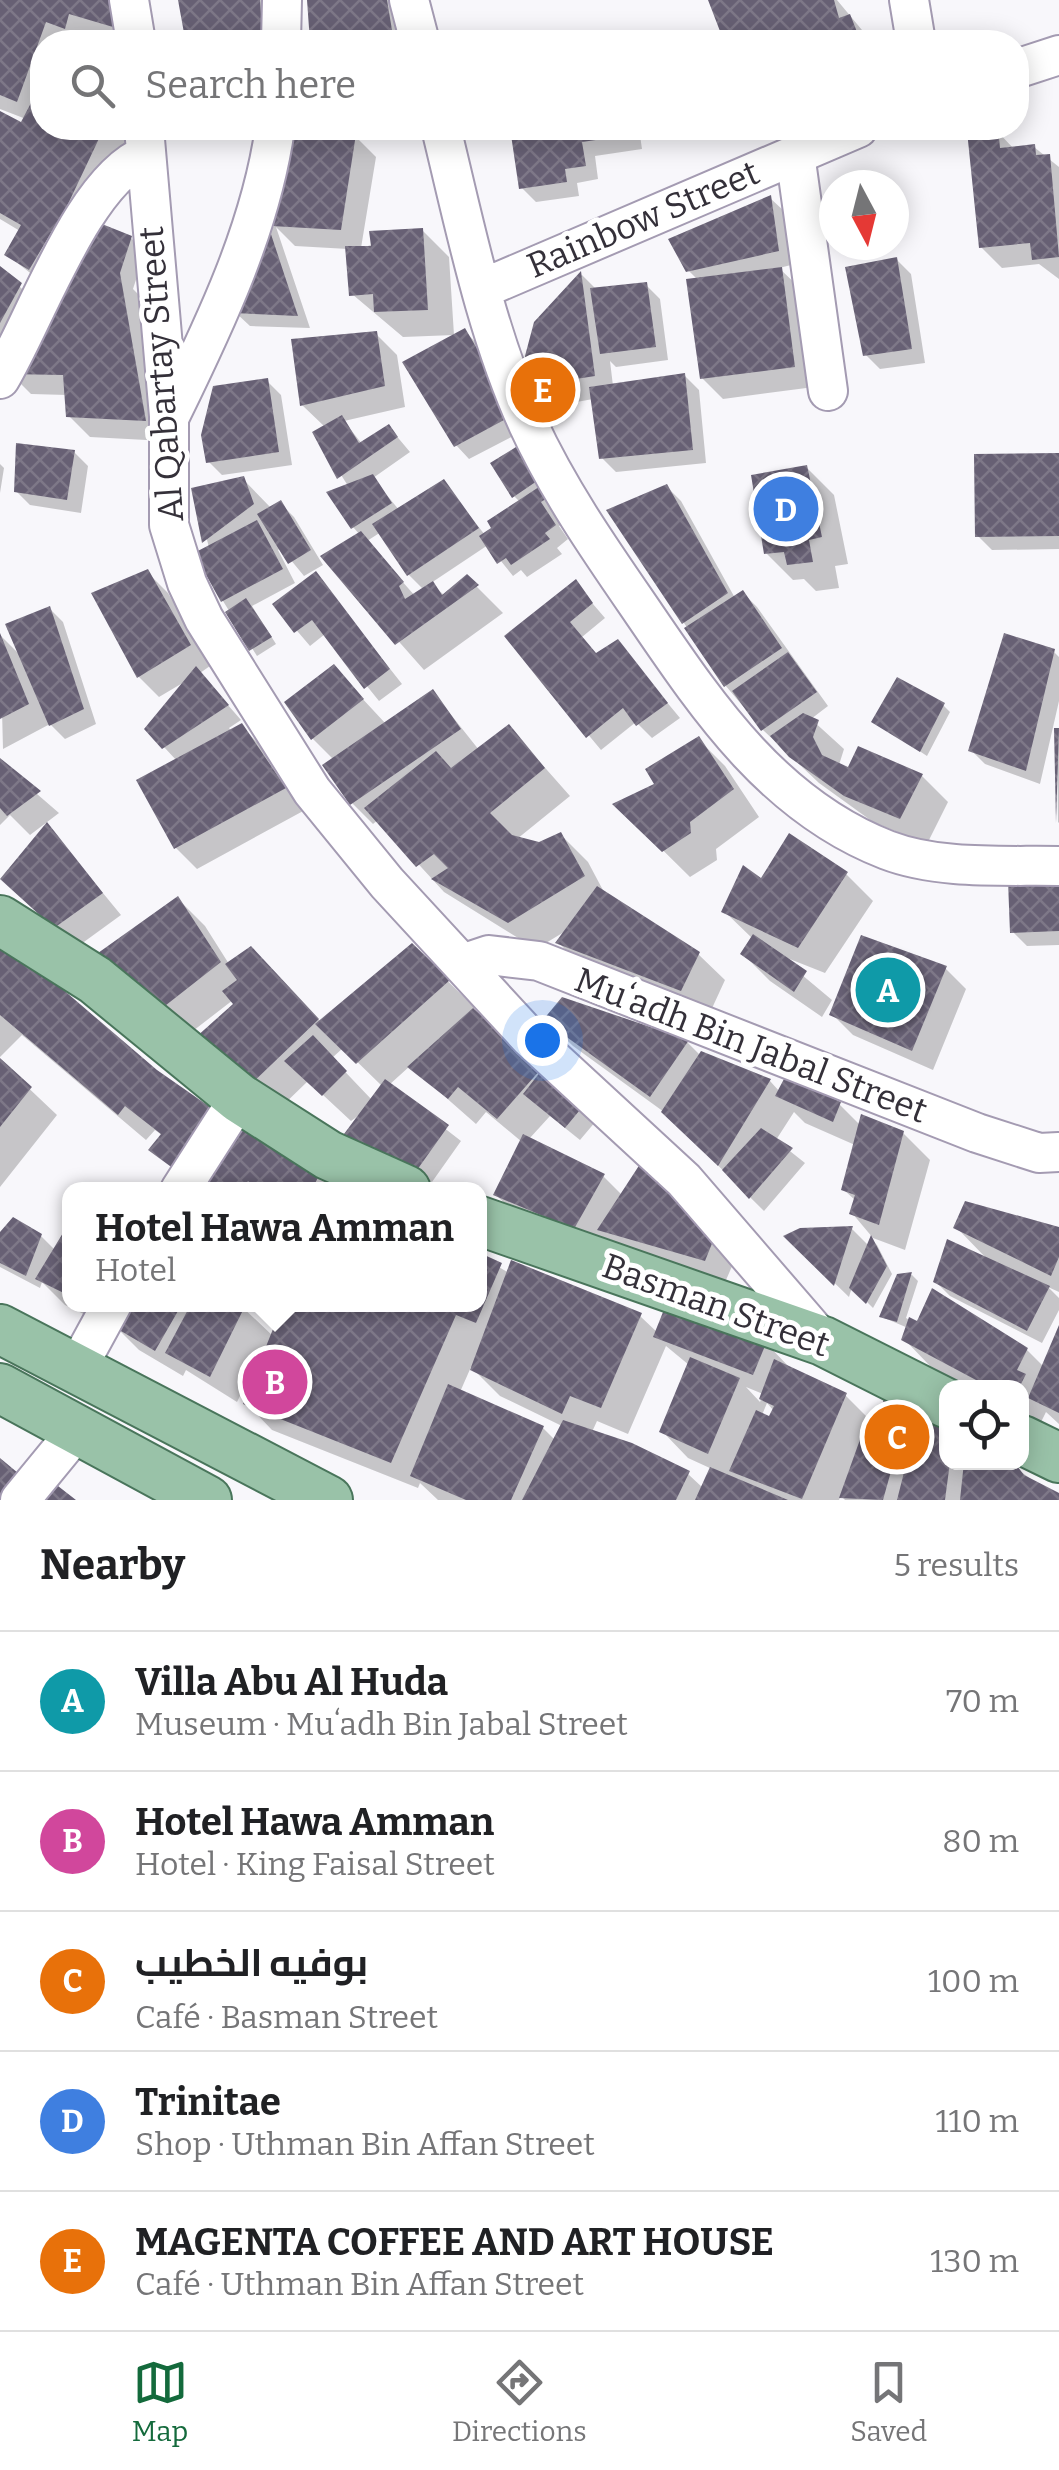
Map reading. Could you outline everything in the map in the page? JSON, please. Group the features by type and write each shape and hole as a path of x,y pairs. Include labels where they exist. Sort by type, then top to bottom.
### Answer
{"main road":[{"path":"0,920 95,980 239,1098 328,1155 388,1182"},
{"name":"Basman Street","path":"487,1223 823,1341 939,1399"},
{"path":"0,1329 328,1500"},
{"path":"0,1388 207,1500"},
{"path":"1029,1443 1059,1458"}],"street":[{"path":"128,0 134,30"},
{"path":"281,30 282,0"},
{"path":"409,0 417,30"},
{"path":"909,0 914,30"},
{"path":"1029,65 1059,55"},
{"path":"170,416 217,320 270,164 273,140"},
{"path":"444,140 484,288 527,422 587,530 691,682 750,756 825,816 889,851 960,863 1059,866"},
{"name":"Rainbow Street","path":"484,288 829,140"},
{"path":"0,379 99,192 145,141"},
{"name":"Al Qabartay Street","path":"145,141 170,416 168,525 186,583 204,619 312,791 387,883 530,1038 684,1180 823,1341"},
{"path":"795,154 828,391"},
{"name":"Muʻadh Bin Jabal Street","path":"462,964 490,955 540,962 976,1133 1052,1155"},
{"path":"185,1182 239,1098"},
{"path":"76,1370 108,1312"},
{"path":"20,1500 76,1432"}],"building":[{"path":"0,0 109,0 113,27 69,14 65,29 46,22 43,30 30,30 30,66 17,102 0,95"},
{"path":"178,0 260,0 262,30 183,30"},
{"path":"307,0 387,0 392,30 309,30"},
{"path":"708,0 834,0 839,18 850,14 856,30 720,30"},
{"path":"30,105 30,140 98,140 68,204 29,270 4,255 21,225 0,213 0,111 21,122"},
{"path":"291,140 355,140 341,230 272,226"},
{"path":"512,140 596,140 582,142 586,166 565,169 567,182 519,189"},
{"path":"968,140 999,140 1000,148 1035,144 1036,155 1050,154 1059,257 1032,260 1030,243 979,248"},
{"path":"771,195 779,251 686,272 668,239"},
{"path":"264,213 298,316 233,313"},
{"path":"97,222 132,236 120,273 146,421 66,417 63,375 7,374"},
{"path":"423,228 428,310 374,312 373,294 349,296 345,246 371,246 369,231"},
{"path":"897,260 912,349 863,356 845,267"},
{"path":"0,266 22,283 0,323"},
{"path":"782,267 795,367 700,379 686,279"},
{"path":"581,271 595,376 532,386 525,356 534,322"},
{"path":"647,282 656,347 600,354 590,288"},
{"path":"465,328 515,414 454,447 402,362"},
{"path":"377,331 385,386 300,406 291,339"},
{"path":"685,373 693,450 599,459 589,387"},
{"path":"268,378 279,452 206,463 201,435 213,386"},
{"path":"342,415 359,443 389,424 398,437 337,479 312,432"},
{"path":"16,443 75,450 67,500 14,492"},
{"path":"516,447 537,481 512,498 490,463"},
{"path":"1059,453 1059,536 975,537 974,454"},
{"path":"807,465 822,537 809,540 813,562 787,565 784,552 764,554 751,475"},
{"path":"373,474 392,503 351,529 326,492"},
{"path":"244,476 254,504 202,543 191,488"},
{"path":"444,479 479,528 407,576 372,524"},
{"path":"545,483 552,495 541,502 556,525 545,533 550,539 511,565 506,558 497,564 479,536 491,528 487,521"},
{"path":"667,484 728,593 682,624 606,510"},
{"path":"281,500 311,550 288,564 257,514"},
{"path":"257,520 283,569 221,602 194,553"},
{"path":"361,531 404,582 399,586 405,599 433,581 442,595 467,574 479,585 395,645 320,556"},
{"path":"148,569 191,645 137,678 91,593"},
{"path":"316,571 390,669 364,689 312,620 294,633 272,604"},
{"path":"576,579 593,603 570,622 596,653 618,639 668,703 636,726 623,708 586,738 504,636"},
{"path":"743,590 782,648 724,687 684,628"},
{"path":"246,598 272,637 249,651 225,612"},
{"path":"50,606 84,709 49,726 5,624"},
{"path":"0,633 29,704 0,719"},
{"path":"1004,633 1055,649 1026,771 968,751"},
{"path":"788,652 817,692 761,731 732,691"},
{"path":"334,664 364,699 311,740 284,702"},
{"path":"196,666 229,705 162,749 144,729"},
{"path":"897,677 945,703 920,752 871,722"},
{"path":"433,689 461,729 350,805 322,765"},
{"path":"803,713 819,720 813,737 822,755 848,767 858,746 923,774 900,819 844,796 789,757 770,736"},
{"path":"242,723 286,788 174,849 136,780"},
{"path":"509,724 545,768 490,813 512,835 539,842 561,832 585,876 508,923 431,879 448,868 434,854 416,867 364,808 436,751 451,768"},
{"path":"1054,728 1059,728 1056,823"},
{"path":"699,736 734,789 690,822 691,833 662,852 612,804 654,784 645,769"},
{"path":"0,758 41,791 7,816 0,808"},
{"path":"47,822 103,893 54,928 0,879"},
{"path":"789,833 848,872 798,948 721,912 743,865 761,878"},
{"path":"1008,881 1059,882 1059,931 1010,933"},
{"path":"597,886 700,952 681,991 555,943"},
{"path":"178,896 221,962 161,1009 98,953"},
{"path":"753,934 807,971 794,992 740,954"},
{"path":"861,935 947,966 912,1051 829,1015"},
{"path":"412,943 450,980 356,1064 315,1024"},
{"path":"0,944 60,987 157,1070 223,1116 185,1177 148,1150 161,1134 125,1106 118,1115 0,1015"},
{"path":"251,946 319,1019 248,1087 195,1038 233,1004 222,991 237,980 225,964"},
{"path":"562,997 689,1040 650,1097 543,1020"},
{"path":"473,1008 541,1069 497,1119 458,1087 448,1099 407,1067"},
{"path":"313,1035 347,1071 322,1096 284,1061"},
{"path":"701,1051 771,1079 718,1166 661,1112"},
{"path":"0,1058 32,1087 0,1127"},
{"path":"541,1071 584,1105 565,1128 523,1094"},
{"path":"785,1077 841,1102 833,1122 775,1096"},
{"path":"385,1079 449,1125 417,1170 341,1138"},
{"path":"861,1114 904,1131 879,1225 849,1214 855,1195 841,1190"},
{"path":"232,1124 320,1173 316,1182 200,1182"},
{"path":"761,1128 793,1148 749,1199 722,1170"},
{"path":"523,1134 605,1174 574,1229 493,1195"},
{"path":"642,1161 656,1169 713,1241 705,1261 597,1230"},
{"path":"965,1201 1059,1227 1059,1257 1051,1276 953,1228"},
{"path":"13,1217 42,1234 26,1276 0,1263 0,1232"},
{"path":"853,1226 834,1286 783,1236 800,1228"},
{"path":"62,1235 62,1292 35,1279"},
{"path":"871,1235 887,1266 866,1304 849,1288"},
{"path":"947,1239 1050,1286 1027,1331 933,1282"},
{"path":"487,1256 502,1263 487,1298"},
{"path":"511,1260 642,1313 601,1408 570,1396 562,1414 470,1370"},
{"path":"912,1272 897,1322 879,1317 897,1274"},
{"path":"932,1288 1028,1348 1017,1370 1026,1374 1023,1380 976,1380 901,1340 909,1317 917,1321"},
{"path":"667,1302 767,1341 753,1375 653,1337"},
{"path":"116,1312 177,1312 155,1351 109,1324"},
{"path":"187,1312 242,1312 210,1377 165,1353"},
{"path":"280,1312 481,1312 476,1323 456,1315 391,1463 243,1404"},
{"path":"1059,1325 1059,1413 1029,1396"},
{"path":"690,1357 740,1378 708,1454 659,1432"},
{"path":"774,1359 847,1393 802,1499 729,1471 756,1410 769,1416 774,1406 759,1399"},
{"path":"448,1384 544,1426 511,1500 466,1500 410,1476"},
{"path":"886,1391 910,1403 883,1500 839,1498 862,1434 877,1424"},
{"path":"918,1417 939,1425 939,1470 949,1470 945,1500 897,1500"},
{"path":"563,1420 632,1443 690,1471 676,1500 522,1500"},
{"path":"0,1458 18,1473 0,1496"},
{"path":"710,1467 788,1500 695,1500"},
{"path":"963,1470 1020,1470 1059,1493 1059,1500 960,1500"},
{"path":"58,1486 76,1500 46,1500"}],"place":[{"name":"MAGENTA COFFEE AND ART HOUSE","path":"543,390"},
{"name":"Trinitae","path":"786,509"},
{"name":"Villa Abu Al Huda","path":"888,990"},
{"name":"Hotel Hawa Amman","path":"275,1382"},
{"name":"بوفيه الخطيب","path":"897,1437"}]}
